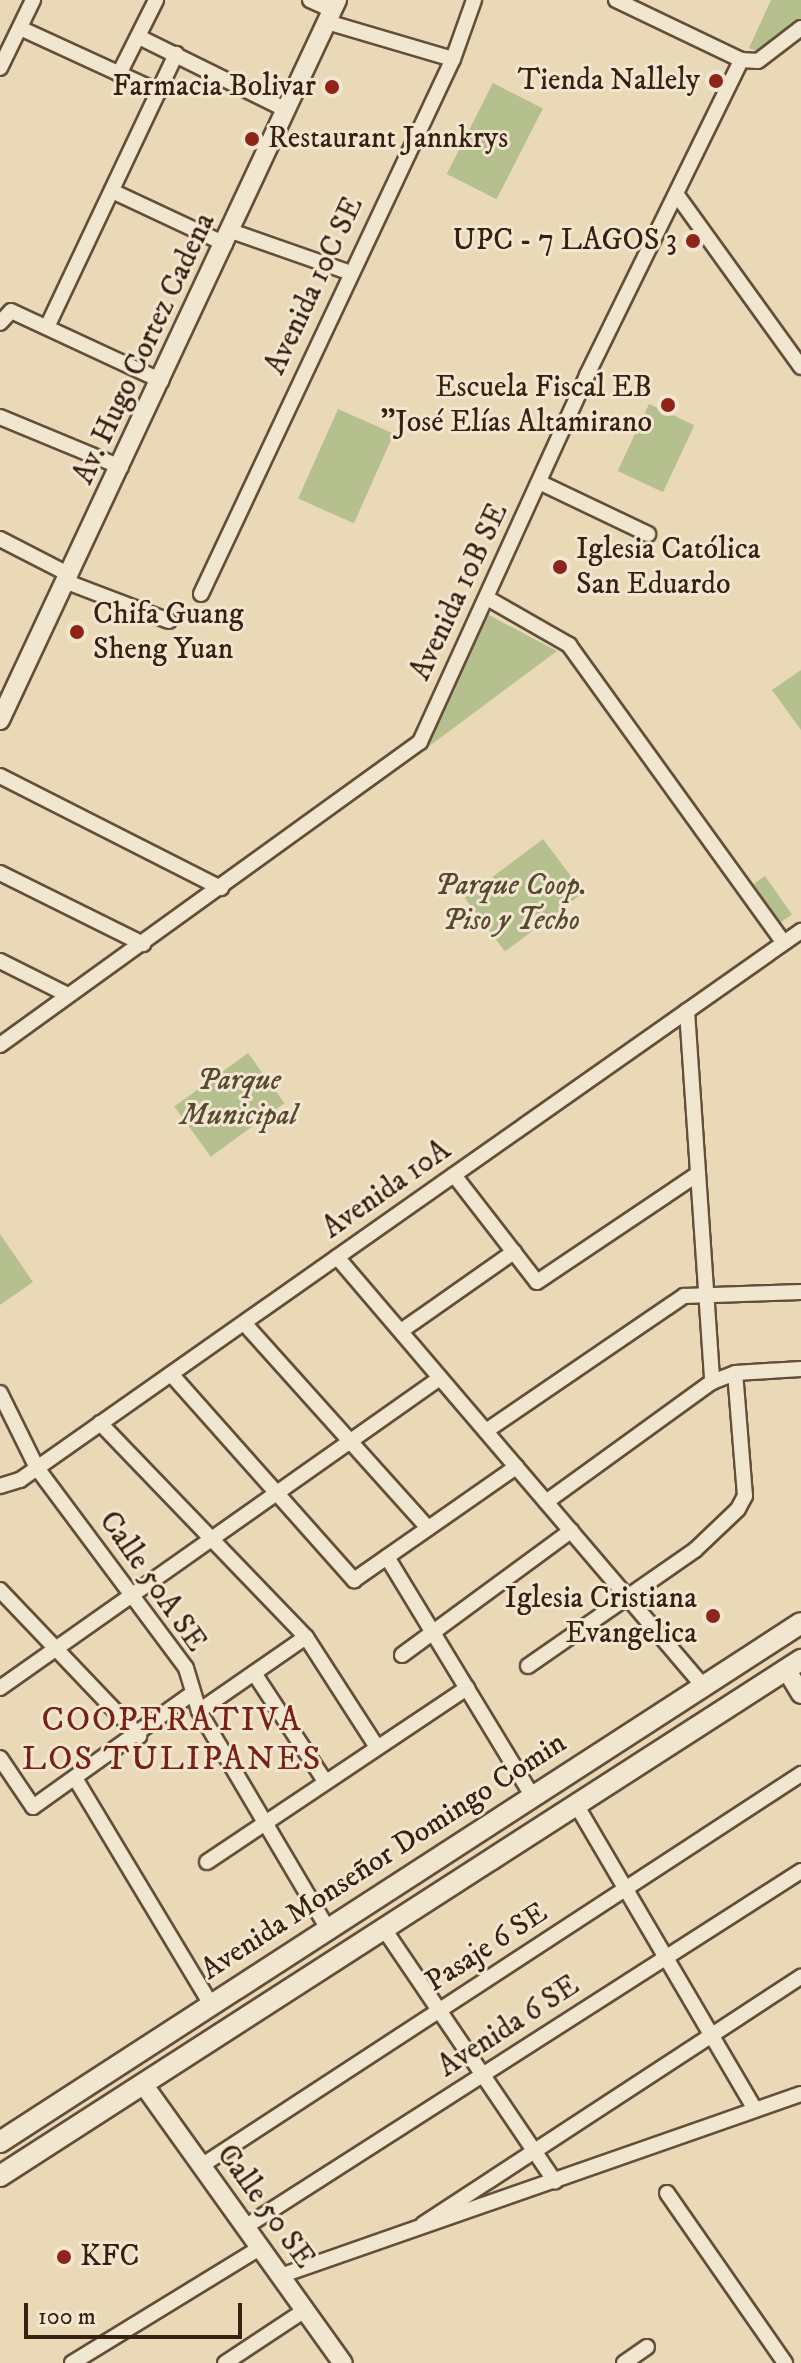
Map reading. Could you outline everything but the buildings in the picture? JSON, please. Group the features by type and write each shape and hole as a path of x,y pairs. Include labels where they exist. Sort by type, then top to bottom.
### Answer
{"main road":[{"name":"Avenida Monseñor Domingo Comin","path":"0,2142 534,1799 801,1623"},
{"name":"Avenida Monseñor Domingo Comin","path":"0,2176 794,1665"}],"street":[{"path":"119,74 156,0"},
{"path":"310,0 453,59"},
{"name":"Avenida 10C SE","path":"201,594 348,272 453,59 474,0"},
{"path":"616,0 741,60 758,61 801,28"},
{"path":"0,68 30,1"},
{"name":"Av. Hugo Cortez Cadena","path":"0,719 162,381 332,11"},
{"path":"20,28 159,92"},
{"path":"139,37 287,110"},
{"path":"48,325 176,54"},
{"name":"Avenida 10B SE","path":"0,1044 420,742 539,482 741,60"},
{"path":"112,191 228,238 348,272"},
{"path":"677,195 801,367"},
{"path":"2,318 48,325 162,381"},
{"path":"0,417 121,467"},
{"path":"539,482 648,534"},
{"path":"0,539 68,578 169,621"},
{"path":"487,598 569,645 784,943"},
{"path":"0,776 221,888"},
{"path":"0,873 143,944"},
{"name":"Avenida 10A","path":"0,1486 37,1468 801,931"},
{"path":"0,961 68,995"},
{"path":"687,1011 712,1382"},
{"path":"454,1175 537,1282 696,1175"},
{"path":"401,1331 514,1252"},
{"path":"337,1257 704,1687"},
{"path":"486,1431 684,1296 801,1292"},
{"path":"244,1323 428,1528"},
{"path":"546,1502 712,1382 735,1373 801,1369"},
{"path":"528,1666 629,1599 695,1550 745,1496 735,1373"},
{"path":"171,1374 274,1495 354,1580 516,1467"},
{"path":"0,1688 440,1378"},
{"name":"Calle 50A SE","path":"0,1393 6,1422 37,1468 186,1668 190,1695 328,1929"},
{"path":"100,1423 306,1637 377,1747"},
{"path":"402,1655 571,1531"},
{"path":"387,1557 534,1799"},
{"path":"0,1590 52,1651 139,1736"},
{"path":"199,1711 306,1637"},
{"path":"794,1665 801,1694"},
{"path":"254,1673 325,1781"},
{"path":"207,1862 467,1688"},
{"path":"0,1758 33,1807 139,1736 190,1695"},
{"name":"Pasaje 6 SE","path":"201,2166 801,1774"},
{"path":"75,1778 211,2004"},
{"path":"577,1806 755,2110"},
{"name":"Avenida 6 SE","path":"245,2227 801,1871"},
{"path":"384,1929 555,2182"},
{"path":"404,2236 801,1977"},
{"name":"Calle 50 SE","path":"143,2084 343,2363"},
{"path":"280,2276 404,2236 801,2094"},
{"path":"667,2193 785,2363"},
{"path":"72,2363 261,2247"},
{"path":"225,2363 305,2310"},
{"path":"624,2363 647,2347"}],"green space":[{"path":"771,0 801,0 801,23 759,52 749,48"},
{"path":"493,83 543,108 497,199 447,174"},
{"path":"649,404 694,425 663,492 618,471"},
{"path":"338,409 394,434 354,523 298,499"},
{"path":"487,614 557,651 428,747"},
{"path":"801,670 801,730 772,690"},
{"name":"Parque Coop. Piso y Techo","path":"543,839 583,893 505,951 465,898"},
{"path":"765,876 792,915 780,923 754,884"},
{"name":"Parque Municipal","path":"248,1053 284,1103 211,1157 174,1106"},
{"path":"0,1234 33,1282 0,1305"}],"place":[{"name":"Tienda Nallely","path":"716,81"},
{"name":"Farmacia Bolivar","path":"332,87"},
{"name":"Restaurant Jannkrys","path":"252,139"},
{"name":"UPC - 7 LAGOS 3","path":"693,241"},
{"name":"Escuela Fiscal EB \"José Elías Altamirano","path":"668,405"},
{"name":"Iglesia Católica San Eduardo","path":"560,567"},
{"name":"Chifa Guang Sheng Yuan","path":"77,632"},
{"name":"Iglesia Cristiana Evangelica","path":"713,1616"},
{"name":"KFC","path":"64,2257"}],"district":[{"name":"COOPERATIVA LOS TULIPANES","path":"172,1740"}]}
